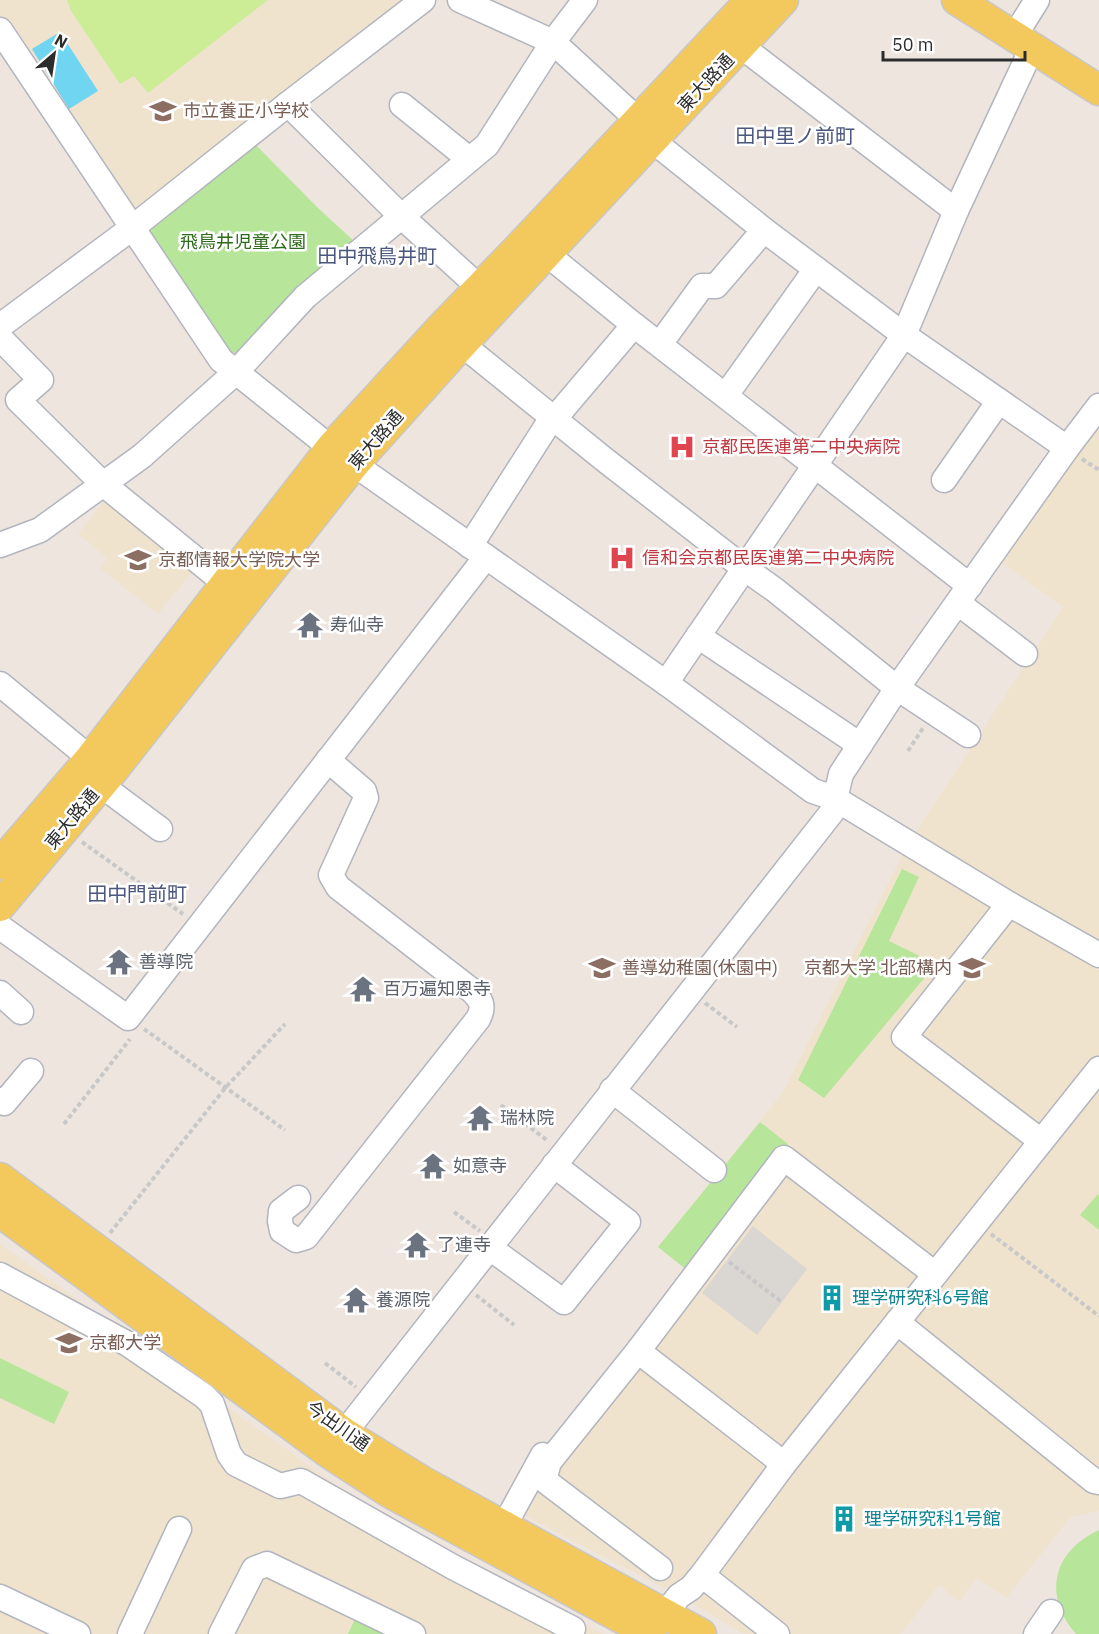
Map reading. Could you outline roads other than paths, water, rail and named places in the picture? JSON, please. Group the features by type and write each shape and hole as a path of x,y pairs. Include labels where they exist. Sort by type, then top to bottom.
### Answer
{"main road":[{"name":"東大路通","path":"0,906 64,829 225,583 451,336 646,131 751,0"},
{"name":"東大路通","path":"646,131 741,46 783,0"},
{"path":"957,0 1099,90"},
{"name":"東大路通","path":"1,860 100,773 343,456"},
{"name":"今出川通","path":"0,1178 336,1443 389,1492 589,1600 655,1627 701,1634"},
{"name":"今出川通","path":"0,1212 336,1443 425,1483 504,1526 655,1627"}],"street":[{"path":"0,326 132,228 423,0"},
{"path":"459,0 553,42 646,131 764,230 904,335 1067,448"},
{"path":"0,544 40,530 142,456 236,372 305,297 487,145 553,42 585,0"},
{"path":"666,683 904,335 956,211 1023,42 1037,0"},
{"path":"0,30 221,360 343,456 666,683 813,791 834,798 1008,904 1099,955"},
{"path":"741,46 956,211"},
{"path":"288,104 401,216 489,296"},
{"path":"402,105 469,159"},
{"path":"660,344 702,286 716,286 764,230"},
{"path":"538,246 634,325 815,466 964,594 1025,654"},
{"path":"726,395 816,269"},
{"path":"0,927 134,1022 199,926 328,760 478,551 554,417 634,325"},
{"path":"451,336 897,688 968,735"},
{"path":"0,338 40,380 18,400 102,483 225,583"},
{"path":"944,480 999,401"},
{"path":"336,1443 832,812 841,774 897,688 1099,406"},
{"path":"698,636 860,745"},
{"path":"5,697 100,773 160,829"},
{"path":"298,1197 281,1211 280,1221 282,1231 296,1240 306,1237 478,1019 482,1010 480,999 471,990 338,887 331,875 366,798 364,791 328,760"},
{"path":"1008,904 904,1037 1041,1141"},
{"path":"0,993 21,1012"},
{"path":"655,1627 679,1596 691,1588 702,1575 783,1464 1099,1069"},
{"path":"0,1100 4,1103 31,1071"},
{"path":"612,1090 714,1170"},
{"path":"660,1568 544,1480 549,1462 638,1351 784,1158 935,1275"},
{"path":"492,1245 564,1302 628,1222 559,1159"},
{"path":"0,1275 128,1344 204,1396 212,1404 229,1454 236,1464 280,1485 301,1481 572,1632 589,1600"},
{"path":"897,1322 1097,1479"},
{"path":"638,1351 783,1464"},
{"path":"504,1526 553,1437 566,1420"},
{"path":"130,1634 179,1529"},
{"path":"221,1634 254,1569 267,1564 413,1634"},
{"path":"702,1575 777,1634"},
{"path":"0,1597 78,1634"},
{"path":"1036,1634 1051,1612"}],"water":[{"path":"60,32 98,91 69,109 32,49"}],"place":[{"name":"市立養正小学校","path":"163,111"},
{"name":"京都民医連第二中央病院","path":"682,447"},
{"name":"信和会京都民医連第二中央病院","path":"622,558"},
{"name":"京都情報大学院大学","path":"138,560"},
{"name":"寿仙寺","path":"310,625"},
{"name":"善導院","path":"119,962"},
{"name":"善導幼稚園(休園中)","path":"602,968"},
{"name":"京都大学 北部構内","path":"972,968"},
{"name":"百万遍知恩寺","path":"363,989"},
{"name":"瑞林院","path":"480,1118"},
{"name":"如意寺","path":"433,1166"},
{"name":"了連寺","path":"417,1245"},
{"name":"理学研究科6号館","path":"832,1298"},
{"name":"養源院","path":"356,1300"},
{"name":"京都大学","path":"69,1343"},
{"name":"理学研究科1号館","path":"844,1519"}],"district":[{"name":"田中里ノ前町","path":"795,136"},
{"name":"田中飛鳥井町","path":"377,256"},
{"name":"田中門前町","path":"137,894"}],"park label":[{"name":"飛鳥井児童公園","path":"243,242"}]}
